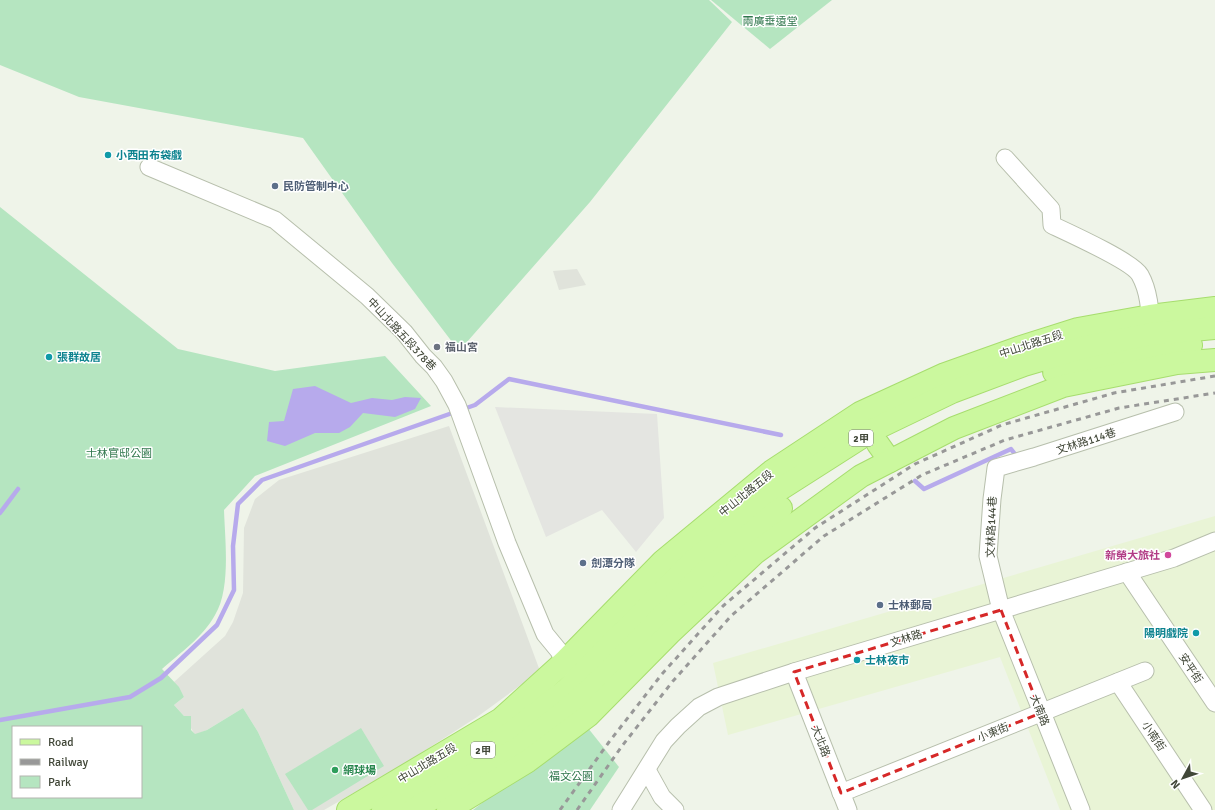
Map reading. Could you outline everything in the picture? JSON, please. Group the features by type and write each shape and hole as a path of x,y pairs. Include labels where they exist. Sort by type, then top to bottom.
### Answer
{"main road":[{"name":"中山北路五段","path":"413,810 520,747 587,694 646,610 693,561 779,490 872,430 952,392 1024,365 1086,347 1151,325 1215,308"},
{"name":"中山北路五段","path":"348,810 501,719 564,662 625,588 663,562 772,471 860,413 945,374 1018,348 1078,329 1151,325 1215,328"},
{"name":"中山北路五段","path":"884,453 913,426 972,399 1018,382 1078,365 1122,355 1169,347 1215,342"},
{"name":"中山北路五段","path":"448,810 528,761 587,694 704,573 786,504 860,454 884,453 1063,386 1177,364 1215,360"},
{"path":"625,588 646,610"},
{"name":"中山北路五段","path":"383,810 509,734 566,690 587,694"}],"street":[{"path":"1005,158 1051,209 1052,225 1128,263 1140,273 1147,291 1151,325"},
{"name":"中山北路五段378巷","path":"149,167 275,220 367,296 404,332 434,367 444,381 459,410 507,543 545,634 559,651 564,662 587,694"},
{"name":"文林路114巷","path":"996,468 1175,412"},
{"name":"文林路144巷","path":"996,468 988,556 1001,610"},
{"name":"文林路","path":"621,810 664,741 699,707 718,696 1174,558 1215,542"},
{"name":"安平街","path":"1127,572 1215,703"},
{"name":"大南路","path":"1001,610 1081,810"},
{"name":"小東街","path":"841,793 1145,671"},
{"name":"大北路","path":"794,672 848,810"},
{"name":"小南街","path":"1118,682 1203,810"},
{"path":"647,770 662,797 674,810"}],"highlighted area":[{"path":"1001,610 1041,713 841,793 794,672"}],"shaded area":[{"path":"577,269 586,285 559,290 553,271"},
{"path":"315,386 351,403 372,398 392,400 405,397 421,398 415,409 395,417 363,413 350,427 339,433 315,433 285,446 267,441 269,422 284,421 293,389"},
{"path":"495,407 657,414 664,518 636,552 602,510 546,537"},
{"path":"449,426 540,671 477,717 404,764 324,810 294,810 258,732 243,708 207,730 195,735 184,716 174,705 184,697 174,682 225,636 233,622 243,593 244,528 255,499 279,480"},
{"name":"士林夜市","path":"1215,516 1215,810 1060,810 1000,657 728,735 713,663"}],"green space":[{"path":"0,0 709,0 732,22 590,202 459,351 392,263 303,138 79,97 0,65"},
{"name":"兩廣垂遠堂","path":"711,0 832,0 770,49"},
{"name":"士林官邸公園","path":"0,207 178,349 275,371 385,356 431,406 255,476 224,510 226,550 225,578 220,604 215,615 198,638 162,669 179,687 184,697 174,705 184,716 191,716 191,730 195,734 207,730 243,708 258,732 294,810 0,810"},
{"name":"福文公園","path":"584,723 619,767 590,810 473,810"},
{"name":"網球場","path":"361,728 384,766 312,810 308,810 285,774"}],"waterway":[{"path":"0,720 130,697 161,678 217,625 234,590 233,546 238,504 262,480 475,405 509,379 781,435"},
{"path":"915,481 924,489 1011,449 1017,457"},
{"path":"0,513 18,489"}],"railway":[{"path":"560,810 609,742 662,674 723,606 815,528 915,464 1002,425 1114,393 1215,376"},
{"path":"577,810 622,746 673,681 731,616 824,536 922,475 1005,440 1119,408 1215,393"}],"place":[{"name":"小西田布袋戲","path":"108,155"},
{"name":"民防管制中心","path":"275,186"},
{"name":"福山宮","path":"437,347"},
{"name":"張群故居","path":"49,357"},
{"name":"新榮大旅社","path":"1168,555"},
{"name":"劍潭分隊","path":"583,563"},
{"name":"士林郵局","path":"880,605"},
{"name":"陽明戲院","path":"1196,633"},
{"name":"士林夜市","path":"857,660"},
{"name":"網球場","path":"335,770"}]}
